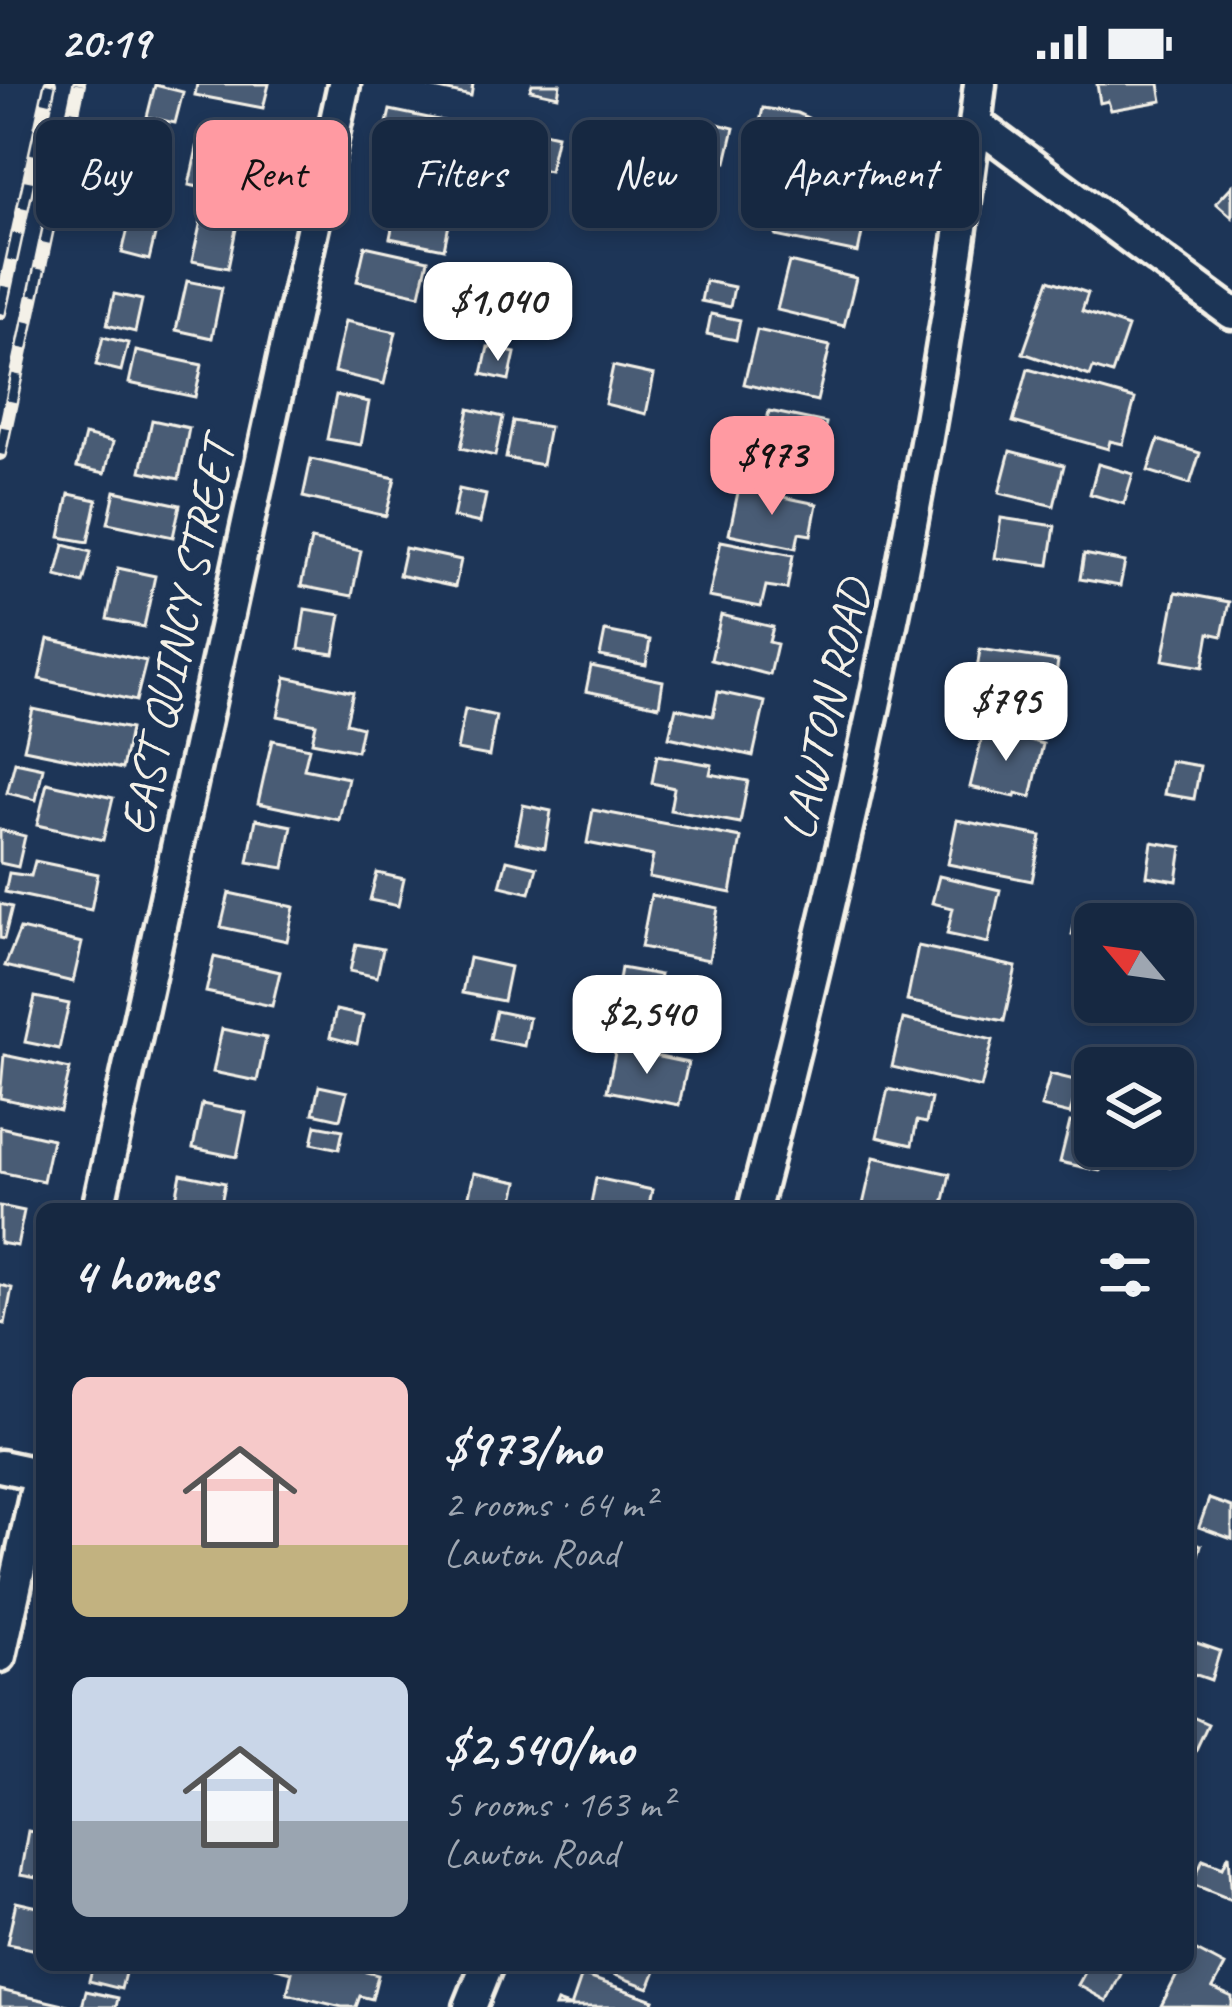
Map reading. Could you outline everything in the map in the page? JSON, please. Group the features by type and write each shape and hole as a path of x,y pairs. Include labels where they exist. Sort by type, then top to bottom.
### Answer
{"street":[{"name":"EAST QUINCY STREET","path":"99,1203 344,84"},
{"name":"LAWTON ROAD","path":"975,120 980,84"},
{"path":"979,126 1232,313"},
{"name":"LAWTON ROAD","path":"756,1203 909,548 959,228"},
{"path":"0,1466 36,1471"},
{"path":"0,1657 36,1495"},
{"path":"470,2007 485,1971"}],"building":[{"path":"197,84 269,84 263,108 195,95"},
{"path":"416,84 473,84 471,96"},
{"path":"532,84 560,84 558,96 530,90"},
{"path":"1097,84 1159,84 1162,101 1111,110 1108,101 1100,103"},
{"path":"155,85 183,92 175,123 147,117"},
{"path":"763,108 808,118 807,120 760,120"},
{"path":"390,110 438,120 388,120"},
{"path":"717,124 734,128 726,162 717,160"},
{"path":"548,133 557,135 548,171"},
{"path":"196,153 196,186 189,185"},
{"path":"1232,186 1232,217 1216,203"},
{"path":"128,228 157,228 149,260 122,253"},
{"path":"199,228 236,228 228,268 192,261"},
{"path":"392,228 448,228 444,249 390,238"},
{"path":"778,228 863,228 858,253 776,236"},
{"path":"365,246 428,260 420,295 357,281"},
{"path":"789,262 856,278 844,326 777,310"},
{"path":"1049,280 1088,293 1082,311 1128,327 1112,374 1093,368 1090,376 1023,353"},
{"path":"187,281 222,288 212,338 176,330"},
{"path":"705,281 734,287 730,307 701,301"},
{"path":"114,294 142,300 135,332 107,325"},
{"path":"495,306 522,312 516,339 488,333"},
{"path":"711,314 740,320 736,340 707,334"},
{"path":"345,321 396,332 384,384 334,372"},
{"path":"757,330 830,346 817,401 744,384"},
{"path":"103,337 128,343 121,371 96,365"},
{"path":"488,347 515,353 509,380 482,374"},
{"path":"136,351 202,365 195,397 129,383"},
{"path":"613,366 654,375 646,414 605,404"},
{"path":"1028,369 1135,399 1123,444 1110,441 1108,449 1013,422"},
{"path":"336,395 369,402 361,445 327,439"},
{"path":"469,409 503,417 495,456 461,448"},
{"path":"769,411 826,423 816,471 759,458"},
{"path":"152,420 189,428 179,479 141,471"},
{"path":"513,421 549,427 542,465 506,458"},
{"path":"85,435 113,442 105,473 77,467"},
{"path":"1158,440 1200,453 1190,484 1148,471"},
{"path":"1010,451 1064,465 1054,506 999,493"},
{"path":"311,459 395,478 386,516 303,497"},
{"path":"1098,464 1133,474 1124,504 1090,494"},
{"path":"739,488 817,504 811,535 799,533 796,548 729,534"},
{"path":"459,489 486,495 480,523 453,517"},
{"path":"115,491 180,505 173,537 108,523"},
{"path":"69,494 97,500 88,542 60,537"},
{"path":"1001,518 1055,526 1049,565 995,558"},
{"path":"311,540 361,551 352,596 301,586"},
{"path":"721,541 793,555 787,589 766,586 761,607 709,597"},
{"path":"64,545 91,552 83,583 56,576"},
{"path":"405,548 461,560 455,587 399,575"},
{"path":"1084,554 1125,562 1120,586 1080,579"},
{"path":"118,568 155,576 144,627 107,619"},
{"path":"1176,592 1229,602 1222,636 1209,633 1203,667 1163,660"},
{"path":"305,609 341,615 334,654 299,649"},
{"path":"721,615 773,627 769,642 777,644 770,675 711,660"},
{"path":"605,631 650,640 646,665 600,656"},
{"path":"48,639 146,661 136,701 39,679"},
{"path":"980,649 1058,661 1049,718 1013,713 1014,704 973,698"},
{"path":"591,666 663,681 659,706 586,691"},
{"path":"286,677 353,692 346,723 362,727 357,751 312,742 316,724 278,716"},
{"path":"718,692 765,702 753,756 669,737 676,708 713,716"},
{"path":"33,709 130,729 122,769 24,749"},
{"path":"465,709 496,716 489,756 457,750"},
{"path":"985,726 1043,744 1031,797 970,787"},
{"path":"272,740 309,748 304,769 348,778 339,820 258,803"},
{"path":"657,755 712,765 710,774 748,781 740,823 670,810 674,788 652,783"},
{"path":"1170,761 1200,766 1194,799 1164,794"},
{"path":"15,762 43,768 36,800 7,793"},
{"path":"47,783 113,798 103,840 37,825"},
{"path":"523,805 551,811 545,848 516,842"},
{"path":"593,810 741,838 731,893 649,877 653,856 587,843"},
{"path":"256,819 292,826 284,868 248,862"},
{"path":"957,820 1041,836 1032,881 948,864"},
{"path":"0,830 25,836 18,867 0,863"},
{"path":"1152,842 1182,847 1177,881 1147,876"},
{"path":"507,860 537,867 530,893 500,886"},
{"path":"35,861 98,874 91,910 5,892 9,873 31,876"},
{"path":"377,873 404,879 398,906 370,900"},
{"path":"939,876 1000,890 988,943 947,934 953,908 932,903"},
{"path":"229,893 294,907 287,941 221,927"},
{"path":"651,895 718,908 709,960 641,947"},
{"path":"0,904 12,907 4,939 0,938"},
{"path":"20,929 82,943 73,982 5,966"},
{"path":"356,944 383,949 377,977 350,971"},
{"path":"918,946 1016,967 1004,1021 907,1001"},
{"path":"214,957 280,972 272,1006 206,992"},
{"path":"469,958 510,967 503,1001 462,993"},
{"path":"621,968 660,975 658,986 694,993 687,1034 612,1020"},
{"path":"35,997 69,1004 59,1049 25,1042"},
{"path":"336,1010 363,1016 357,1044 330,1037"},
{"path":"496,1011 529,1018 524,1046 490,1039"},
{"path":"903,1019 993,1040 981,1088 892,1067"},
{"path":"222,1029 266,1038 257,1081 213,1072"},
{"path":"616,1048 688,1063 679,1105 607,1091"},
{"path":"4,1055 70,1069 60,1111 0,1098"},
{"path":"1050,1074 1074,1080 1070,1114 1041,1107"},
{"path":"319,1086 347,1092 340,1119 313,1113"},
{"path":"888,1089 931,1099 926,1123 917,1121 912,1145 877,1137"},
{"path":"202,1104 246,1113 237,1157 193,1148"},
{"path":"1070,1122 1074,1123 1074,1165 1060,1162"},
{"path":"316,1125 343,1130 339,1149 312,1143"},
{"path":"0,1127 52,1139 43,1181 0,1172"},
{"path":"874,1157 950,1174 943,1203 863,1203"},
{"path":"474,1173 518,1182 513,1203 467,1203"},
{"path":"181,1174 225,1183 221,1203 175,1203"},
{"path":"596,1178 652,1190 649,1203 591,1203"},
{"path":"0,1206 24,1211 17,1246 0,1243"},
{"path":"0,1285 12,1288 5,1324 0,1323"},
{"path":"1209,1499 1232,1507 1232,1539 1199,1527"},
{"path":"1194,1642 1220,1651 1211,1680 1194,1674"},
{"path":"1194,1718 1208,1724 1194,1754"},
{"path":"28,1831 36,1833 36,1878 20,1875"},
{"path":"1229,1854 1232,1900 1194,1885 1203,1859 1223,1867"},
{"path":"16,1902 36,1907 36,1950 7,1944"},
{"path":"1194,1950 1225,1966 1213,1988 1232,1997 1232,2007 1161,2006 1179,1971 1194,1971"},
{"path":"92,1971 126,1971 121,1989 89,1981"},
{"path":"288,1971 378,1975 372,1999 360,1996 356,2007 342,2007 287,1994 292,1972"},
{"path":"617,1971 656,1971 649,1988 615,1975"},
{"path":"1086,1971 1121,1974 1107,2001 1078,1985"},
{"path":"582,1975 654,2000 651,2007 571,2007"},
{"path":"0,1990 72,2007 0,2007"},
{"path":"86,1991 118,1998 116,2007 82,2007"}],"railway":[{"path":"0,313 50,84"},
{"path":"0,454 79,84"}]}
